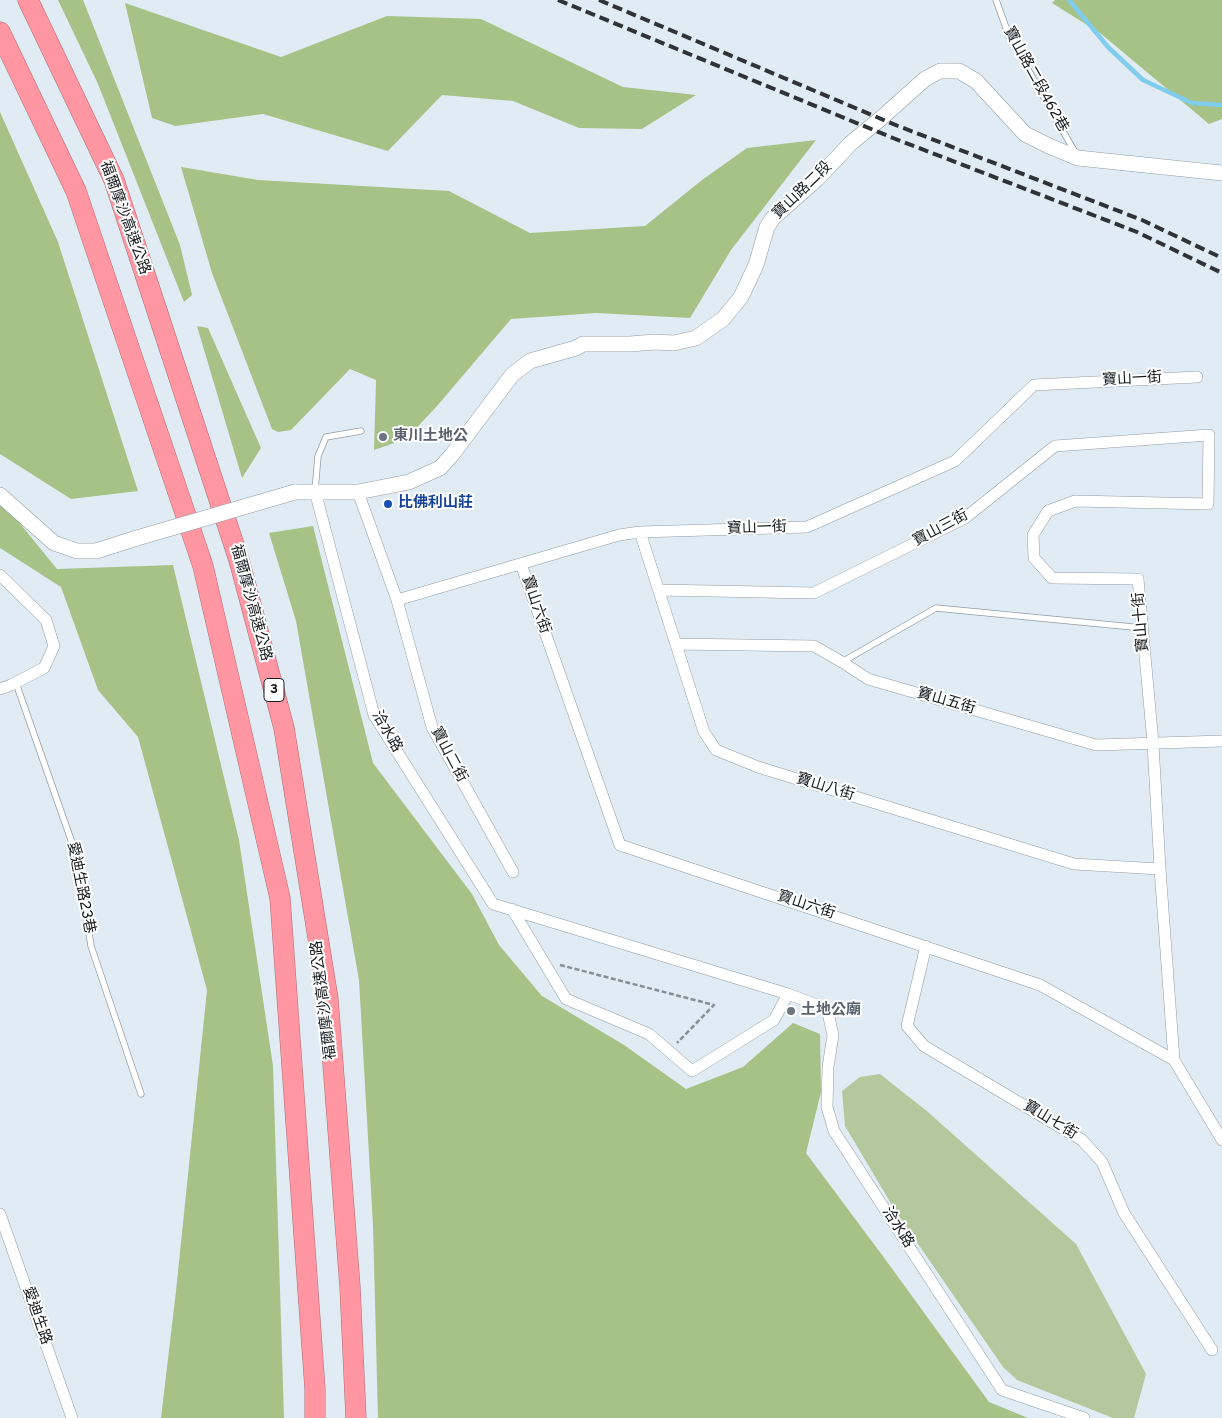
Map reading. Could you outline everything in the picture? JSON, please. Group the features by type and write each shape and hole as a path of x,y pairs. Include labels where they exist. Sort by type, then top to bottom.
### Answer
{"highway":[{"name":"福爾摩沙高速公路","path":"28,0 114,180 239,560 284,728 328,999 350,1287 356,1418"},
{"path":"0,32 76,191 203,566 280,898 315,1389 315,1418"}],"street":[{"name":"寶山路二段","path":"0,495 54,544 77,551 96,551 295,492 358,492 409,482 440,468 512,375 530,361 576,348 583,344 674,343 696,338 723,319 741,297 756,265 767,227 773,218 817,179 850,143 925,79 940,71 959,71 976,81 1025,134 1078,158 1222,173"},
{"name":"寶山一街","path":"397,600 619,535 640,532 807,527 955,460 1034,385 1197,377"},
{"name":"寶山三街","path":"659,590 814,593 965,518 1055,446 1209,435"},
{"name":"寶山十街","path":"1174,1060 1153,743 1138,579 1052,578 1034,558 1033,535 1048,511 1075,501 1208,504 1209,435"},
{"name":"洽水路","path":"314,492 374,716 493,904 822,1006 828,1012 833,1035 828,1067 827,1107 834,1131 1002,1390 1084,1418"},
{"path":"358,492 397,600"},
{"name":"寶山八街","path":"640,532 704,732 716,750 758,767 1074,864 1160,869"},
{"name":"寶山六街","path":"521,564 620,845 1040,984 1174,1060 1222,1140"},
{"path":"0,576 46,620 54,646 44,668 0,689"},
{"name":"寶山二街","path":"397,600 432,727 513,872"},
{"name":"寶山五街","path":"676,644 814,646 868,679 1096,745 1222,741"},
{"path":"512,909 566,999 649,1034 692,1071 774,1020 788,994"},
{"name":"寶山七街","path":"926,946 907,1026 924,1046 1082,1140 1102,1162 1124,1213 1212,1350"},
{"name":"愛迪生路","path":"0,1214 70,1418"}],"lane":[{"name":"寶山路二段462巷","path":"996,0 1009,36 1078,158"},
{"path":"314,492 318,456 326,437 361,431"},
{"path":"842,662 936,608 1143,628"},
{"name":"愛迪生路23巷","path":"16,683 77,857 91,946 141,1094"}],"path":[{"path":"544,961 714,1005 669,1051"}],"green space":[{"path":"58,0 83,0 180,245 192,295 184,302 98,84"},
{"path":"1055,0 1222,0 1222,119 1209,124 1100,33 1052,3"},
{"path":"125,3 281,57 387,16 481,19 623,87 696,95 642,129 579,128 513,101 442,95 388,151 263,114 175,126 152,118"},
{"path":"0,112 58,242 138,491 71,499 0,454"},
{"path":"816,140 731,250 690,318 596,313 511,319 437,406 406,439 374,450 376,380 350,369 291,430 278,432 272,429 212,273 181,167 258,180 449,191 530,233 645,226 702,180 747,148"},
{"path":"197,326 208,328 261,448 242,478"},
{"path":"0,499 57,569 173,565 239,840 273,1066 284,1418 161,1418 207,990 138,737 98,690 61,587 0,548"},
{"path":"313,526 373,763 472,894 499,945 542,996 624,1045 686,1089 743,1067 793,1023 820,1034 821,1092 806,1153 989,1402 1028,1418 378,1418 373,1225 359,980 296,621 269,533"},
{"path":"880,1074 928,1112 1076,1244 1146,1374 1134,1418 1113,1418 1017,1380 1003,1367 896,1212 845,1126 842,1091 860,1077"}],"waterway":[{"path":"1069,0 1108,47 1143,80 1192,103 1222,105"}],"railway":[{"path":"558,0 893,138 1137,232 1222,273"},
{"path":"599,0 898,126 1142,220 1222,258"}],"place":[{"name":"東川土地公","path":"383,437"},
{"name":"比佛利山莊","path":"388,504"},
{"name":"土地公廟","path":"791,1011"}]}
